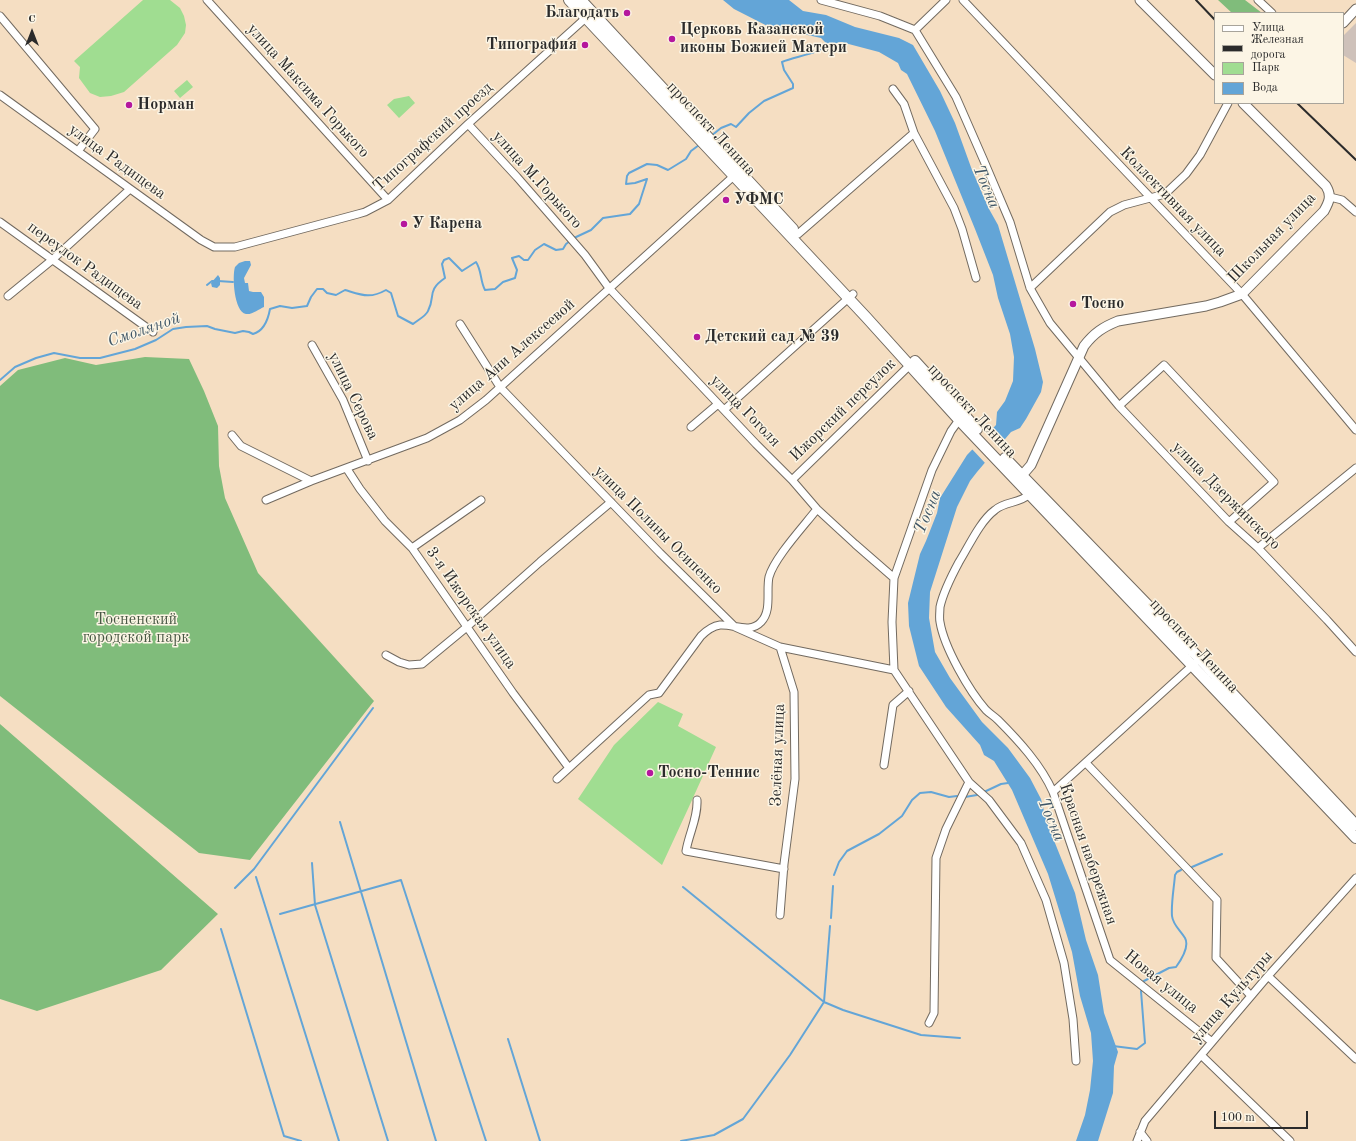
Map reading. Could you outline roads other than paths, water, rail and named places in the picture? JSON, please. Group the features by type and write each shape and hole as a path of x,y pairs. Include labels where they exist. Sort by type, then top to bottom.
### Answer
{"main road":[{"name":"проспект Ленина","path":"569,0 589,15 691,123 912,363 965,424 1196,662 1356,838"},
{"name":"проспект Ленина","path":"581,0 589,15"},
{"name":"проспект Ленина","path":"737,174 798,234 851,296"},
{"name":"проспект Ленина","path":"1019,478 1030,494 1356,825"}],"street":[{"name":"улица Максима Горького","path":"207,0 388,200"},
{"path":"821,0 880,16 915,30 956,97 1010,222 1030,288 1050,323 1079,358"},
{"path":"915,30 946,0"},
{"name":"Коллективная улица","path":"962,0 1242,294 1356,430"},
{"path":"1140,0 1214,74"},
{"path":"1258,0 1271,12"},
{"path":"1344,22 1356,9"},
{"name":"Типографский проезд","path":"221,248 241,246 327,224 365,212 388,200 468,124 589,15"},
{"path":"0,16 95,129 78,150"},
{"path":"893,89 904,104 914,133 954,208 962,229 976,278"},
{"name":"улица Радищева","path":"0,95 201,240 214,247 221,248"},
{"path":"1030,288 1110,212 1124,205 1165,194 1186,174 1200,155 1227,104"},
{"path":"1244,104 1326,186 1330,197 1342,200 1356,212"},
{"name":"улица М.Горького","path":"468,124 517,177 585,255"},
{"path":"798,234 914,133"},
{"name":"улица Ани Алексеевой","path":"266,500 311,481 428,438 447,428 471,412 737,174"},
{"path":"8,296 52,260 130,189"},
{"name":"Школьная улица","path":"1019,478 1031,465 1038,452 1079,358 1091,336 1106,325 1118,321 1206,306 1242,294 1324,211 1329,203 1330,197"},
{"name":"переулок Радищева","path":"0,222 153,332"},
{"name":"улица Гоголя","path":"585,255 609,288 792,480 817,510 894,578"},
{"path":"724,410 851,296"},
{"name":"улица Полины Осипенко","path":"460,324 500,387 735,627 780,646 894,670"},
{"name":"улица Серова","path":"312,345 343,400 368,461"},
{"name":"улица Дзержинского","path":"1079,358 1119,406 1229,522 1258,548 1356,652"},
{"name":"Ижорский переулок","path":"792,480 912,363"},
{"path":"1119,406 1164,365 1274,482 1229,522"},
{"path":"691,427 718,404"},
{"path":"965,424 951,431 932,470 894,578 892,622 894,670 969,782 989,800 1021,843 1046,900 1064,963 1073,1019 1076,1061"},
{"path":"232,435 241,446 311,481"},
{"name":"3-я Ижорская улица","path":"347,468 360,489 385,521 412,548 468,626 513,693 569,768"},
{"path":"1258,548 1356,468"},
{"name":"Красная набережная","path":"1030,494 1024,499 1003,505 995,510 984,522 952,574 940,606 939,622 946,642 969,687 987,710 1027,752 1048,781 1110,960"},
{"path":"412,548 481,500"},
{"path":"386,655 399,662 410,665 422,664 611,502"},
{"path":"557,779 649,695 659,692 701,636 707,631 719,625 747,628 754,627 761,622 767,613 769,578 774,564 817,510"},
{"name":"Зелёная улица","path":"780,646 794,692 795,779 780,915"},
{"path":"1053,792 1196,662"},
{"path":"884,765 893,704 909,691"},
{"path":"1086,763 1217,900 1216,958 1251,996"},
{"path":"929,1023 934,1013 936,858 946,829 969,782"},
{"path":"697,800 697,809 688,838 686,851 784,869"},
{"name":"улица Культуры","path":"1138,1137 1145,1121 1268,976 1356,878"},
{"name":"Новая улица","path":"1110,960 1212,1042"},
{"path":"1268,976 1356,1059"},
{"path":"1201,1055 1290,1141"},
{"path":"1138,1137 1147,1141"}],"water":[{"path":"723,0 789,0 803,11 826,15 855,27 899,38 913,45 940,91 955,123 972,170 989,209 998,225 1035,349 1043,382 1041,392 1020,428 1011,432 977,472 970,481 957,507 930,592 929,618 935,652 950,678 982,722 1008,748 1030,778 1041,799 1047,823 1075,893 1086,940 1098,975 1104,1013 1118,1052 1114,1066 1113,1093 1098,1141 1076,1141 1085,1115 1090,1090 1093,1061 1091,1033 1080,996 1072,952 1048,874 1012,790 994,761 984,755 980,745 946,707 919,666 909,626 908,603 920,554 937,513 940,498 967,455 996,425 997,412 1005,401 1013,381 1014,357 1010,334 998,298 993,275 935,131 907,74 901,70 898,63 879,52 841,42 828,45 821,38 794,32 785,35 734,9"},
{"path":"250,261 251,265 244,278 245,283 248,283 249,291 261,292 264,297 264,307 248,314 242,312 236,301 234,285 235,267 239,263"},
{"path":"218,275 220,278 220,285 217,288 212,287 211,283"}],"waterway":[{"name":"Смоляной","path":"711,136 721,128 731,124 736,127 749,113 764,101 793,88 793,84 784,70 782,62 820,50 829,43"},
{"name":"Смоляной","path":"574,238 591,230 603,218 630,214 639,204 647,179 626,184 629,173 647,164 657,165 668,170 686,159 691,151 699,145"},
{"name":"Смоляной","path":"0,380 15,367 36,358 54,353 80,358 100,358 135,349 156,340 173,329 207,326 235,333 243,331 253,334 257,333 263,328 270,309 280,306 292,308 307,306 317,289 323,289 327,293 336,295 345,290 361,295 370,295 386,290 391,293 398,316 413,324 427,313 433,290 445,278 442,264 444,260 449,258 462,271 476,262 485,290 495,289 503,282 515,278 517,270 512,258 519,256 524,260 528,260 535,250 544,244 556,250 563,249 570,241"},
{"path":"207,285 214,281"},
{"path":"218,281 233,282"},
{"path":"235,888 254,869 373,708"},
{"path":"984,792 1001,784 1008,783"},
{"path":"834,875 839,862 847,851 879,834 902,816 912,800 920,793 931,792 949,797 957,796"},
{"path":"965,797 977,795"},
{"path":"340,822 436,1141"},
{"path":"1192,867 1222,854"},
{"path":"312,863 315,905 388,1141"},
{"path":"1144,981 1169,968 1176,967 1186,949 1185,938 1175,925 1172,916 1175,875 1181,870"},
{"path":"256,877 339,1141"},
{"path":"280,914 401,880 486,1141"},
{"path":"831,918 833,886"},
{"path":"683,887 824,1002 843,1010 921,1035 960,1038"},
{"path":"681,1141 714,1135 743,1119 790,1055 824,1002 830,926"},
{"path":"221,929 284,1136 301,1141"},
{"path":"1113,1046 1137,1049 1145,1043 1141,991"},
{"path":"508,1039 540,1141"}],"railway":[{"path":"1196,0 1214,19"},
{"path":"1298,104 1356,160"}],"place":[{"name":"Благодать","path":"627,13"},
{"name":"Церковь Казанской иконы Божией Матери","path":"672,39"},
{"name":"Типография","path":"585,45"},
{"name":"Норман","path":"129,105"},
{"name":"УФМС","path":"726,200"},
{"name":"У Карена","path":"404,224"},
{"name":"Тосно","path":"1073,304"},
{"name":"Детский сад № 39","path":"697,337"},
{"name":"Тосно-Теннис","path":"650,773"}],"water label":[{"name":"Тосна","path":"986,187"},
{"name":"Тосна","path":"928,512"},
{"name":"Тосна","path":"1051,820"}],"park label":[{"name":"Тосненский городской парк","path":"136,629"}]}
